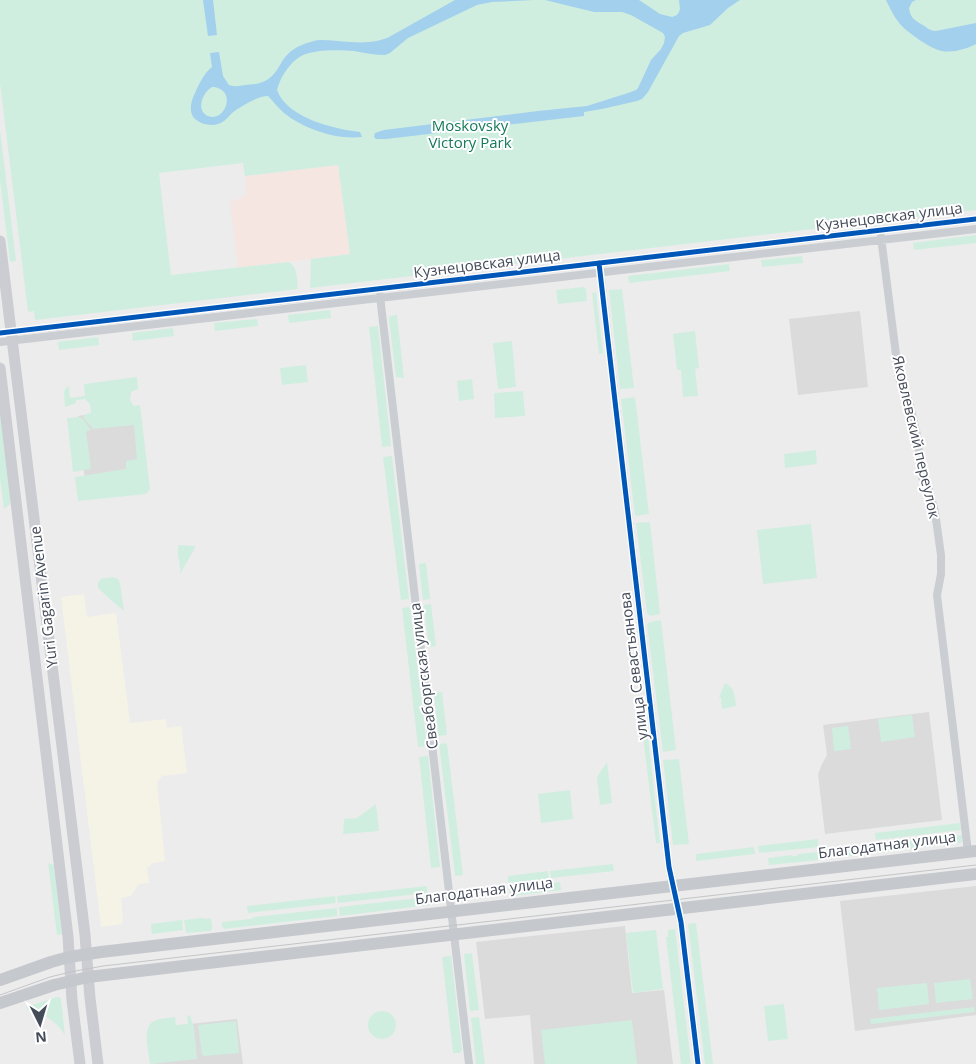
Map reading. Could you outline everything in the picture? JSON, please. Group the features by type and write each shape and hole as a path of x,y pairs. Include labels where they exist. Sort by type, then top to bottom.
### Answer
{"main road":[{"name":"Yuri Gagarin Avenue","path":"0,241 8,335 44,593 98,1064"},
{"name":"Yuri Gagarin Avenue","path":"0,368 67,928 80,1064"},
{"name":"Благодатная улица","path":"0,980 51,962 86,954 972,852"},
{"path":"863,865 866,887"},
{"path":"0,1003 54,984 88,977 976,874"}],"street":[{"name":"Кузнецовская улица","path":"0,342 8,335 379,289 976,219"},
{"name":"Яковлевский переулок","path":"881,230 899,378 907,394 917,435 922,477 929,490 935,512 942,574 937,595 972,852"},
{"name":"Кузнецовская улица","path":"8,335 380,299 976,230"},
{"name":"улица Севастьянова","path":"599,263 668,858 681,922 698,1064"},
{"name":"Свеаборгская улица","path":"379,289 469,1064"}],"shaded area":[{"path":"338,165 350,254 238,268 230,202 247,195 245,176"},
{"path":"860,311 868,387 798,395 789,319"},
{"path":"138,407 148,490 87,499 78,416"},
{"path":"84,594 87,617 116,613 130,723 166,719 167,728 181,726 187,773 162,776 157,783 165,861 153,863 147,868 149,883 139,884 131,896 121,898 123,921 121,924 101,927 61,597"},
{"path":"929,712 942,820 825,834 818,774 827,755 823,725"},
{"path":"976,886 976,1015 855,1031 840,901"},
{"path":"625,926 632,993 664,990 673,1064 534,1064 530,1015 485,1019 476,942"},
{"path":"237,1019 243,1064 154,1064 151,1028"}],"green space":[{"name":"Moskovsky Victory Park","path":"0,0 976,0 976,210 310,288 311,259 350,254 338,165 245,176 243,163 159,173 171,275 288,262 294,266 298,289 35,320 34,311 28,312 0,83"},
{"path":"0,129 16,261 10,262 0,180"},
{"path":"976,235 976,243 914,250 913,243"},
{"path":"802,256 803,263 762,267 761,260"},
{"path":"729,264 730,271 629,283 628,276"},
{"path":"583,287 586,289 587,301 558,304 556,290"},
{"path":"622,289 634,388 620,389 609,290"},
{"path":"596,292 603,353 599,354 592,293"},
{"path":"330,310 331,318 289,323 288,315"},
{"path":"397,315 404,378 396,377 389,319 390,316"},
{"path":"257,319 258,326 215,331 214,323"},
{"path":"378,326 391,446 382,447 369,327"},
{"path":"173,328 174,336 133,341 132,333"},
{"path":"695,331 699,368 695,369 698,396 683,397 681,370 677,370 673,334"},
{"path":"98,337 99,345 59,350 58,342"},
{"path":"512,341 516,387 498,389 493,343"},
{"path":"306,365 308,382 282,385 280,368"},
{"path":"137,377 138,389 131,392 130,400 134,406 140,405 150,489 146,494 78,501 75,477 126,469 126,461 137,459 134,425 93,429 83,417 91,413 90,404 85,399 76,400 76,403 65,407 65,389 69,386 70,398 85,396 84,384"},
{"path":"472,379 474,399 459,401 457,381"},
{"path":"523,391 525,416 495,418 494,393"},
{"path":"635,397 649,514 635,516 621,399"},
{"path":"0,413 11,500 4,509 0,478"},
{"path":"79,417 83,419 91,430 86,431 91,469 73,472 67,418"},
{"path":"816,450 817,464 785,468 784,454"},
{"path":"392,456 409,599 401,600 383,457"},
{"path":"650,522 660,614 650,616 647,613 636,523"},
{"path":"811,524 817,578 763,584 757,530"},
{"path":"178,545 195,546 180,574 181,571"},
{"path":"426,563 430,599 423,600 419,564"},
{"path":"113,577 118,579 120,583 124,611 98,588 98,583 101,579"},
{"path":"431,604 436,646 429,647 424,605"},
{"path":"410,607 427,746 418,747 402,608"},
{"path":"661,620 676,750 663,752 647,624"},
{"path":"725,683 733,690 736,706 722,709 721,698 719,697"},
{"path":"442,692 447,735 438,736 434,693"},
{"path":"912,715 915,737 881,742 878,719"},
{"path":"646,719 660,843 656,843 641,720"},
{"path":"848,726 851,749 834,751 832,728"},
{"path":"447,743 463,875 455,876 439,744"},
{"path":"428,756 440,867 431,868 419,757"},
{"path":"679,759 689,844 673,845 663,760"},
{"path":"607,762 612,803 600,805 597,777"},
{"path":"570,790 573,819 541,823 538,794"},
{"path":"376,804 379,831 343,834 344,819 357,818"},
{"path":"960,823 961,830 876,840 875,833"},
{"path":"962,835 961,843 830,858 827,856 826,851 864,848"},
{"path":"818,839 818,847 759,853 758,846"},
{"path":"754,847 755,854 696,861 696,854"},
{"path":"819,852 819,860 769,865 768,858"},
{"path":"48,863 54,865 62,934 57,935"},
{"path":"613,864 614,871 551,878 550,871"},
{"path":"548,871 549,879 508,883 508,876"},
{"path":"560,882 561,890 511,896 509,888"},
{"path":"427,886 427,893 338,903 337,896"},
{"path":"335,896 336,903 248,913 247,906"},
{"path":"428,897 429,905 340,916 339,907"},
{"path":"337,908 337,916 224,929 222,926 222,922"},
{"path":"211,918 211,931 186,933 184,920"},
{"path":"182,920 183,930 152,934 151,924"},
{"path":"696,923 713,1064 705,1064 688,924"},
{"path":"675,929 691,1064 681,1064 666,937 668,937 668,930"},
{"path":"656,930 663,989 633,993 626,933"},
{"path":"472,953 479,1010 470,1011 464,954"},
{"path":"451,956 462,1050 460,1053 453,1053 442,957"},
{"path":"970,979 973,999 936,1003 934,983"},
{"path":"927,983 929,1004 879,1010 877,988"},
{"path":"57,997 61,999 65,1036 50,1019 28,1010 26,1007"},
{"path":"784,1004 788,1039 768,1041 764,1006"},
{"path":"974,1007 975,1012 871,1024 870,1019"},
{"path":"382,1011 392,1015 396,1025 392,1035 382,1039 372,1035 368,1025 372,1015"},
{"path":"190,1015 194,1027 197,1059 150,1064 147,1035 150,1024 156,1020 175,1017 176,1025 188,1024 187,1016"},
{"path":"479,1017 485,1064 476,1064 471,1018"},
{"path":"632,1020 637,1064 545,1064 541,1030"},
{"path":"236,1021 239,1053 202,1055 198,1025"}],"water":[{"path":"203,0 213,0 217,35 208,36"},
{"path":"455,0 534,0 492,2 477,5 408,38 385,55 342,50 313,52 297,59 286,71 278,85 277,90 282,100 301,115 325,125 360,132 362,137 331,135 301,124 284,113 268,96 260,97 247,103 234,111 224,121 217,124 202,123 195,119 191,113 191,103 194,96 202,79 212,67 210,53 219,52 223,76 229,85 239,86 266,81 273,75 290,52 306,43 319,40 372,42 389,37","holes":["212,87 223,91 227,100 222,113 213,117 204,113 201,106 203,97"]},
{"path":"545,0 639,0 660,14 672,17 679,12 679,0 740,0 728,8 710,25 679,36 648,92 642,99 637,101 584,112 584,116 386,139 376,139 374,137 375,133 384,130 587,106 638,88 651,60 664,43 665,37 663,33 622,12 594,12"},
{"path":"886,0 916,0 912,2 909,8 911,16 932,30 936,31 976,23 976,44 964,49 951,51 942,51 932,47 914,36 900,24"}],"tram line":[{"path":"0,995 50,977 103,966 976,865"}],"cycle path":[{"path":"0,333 976,219"},
{"path":"599,263 669,867 681,922 698,1064"}]}
